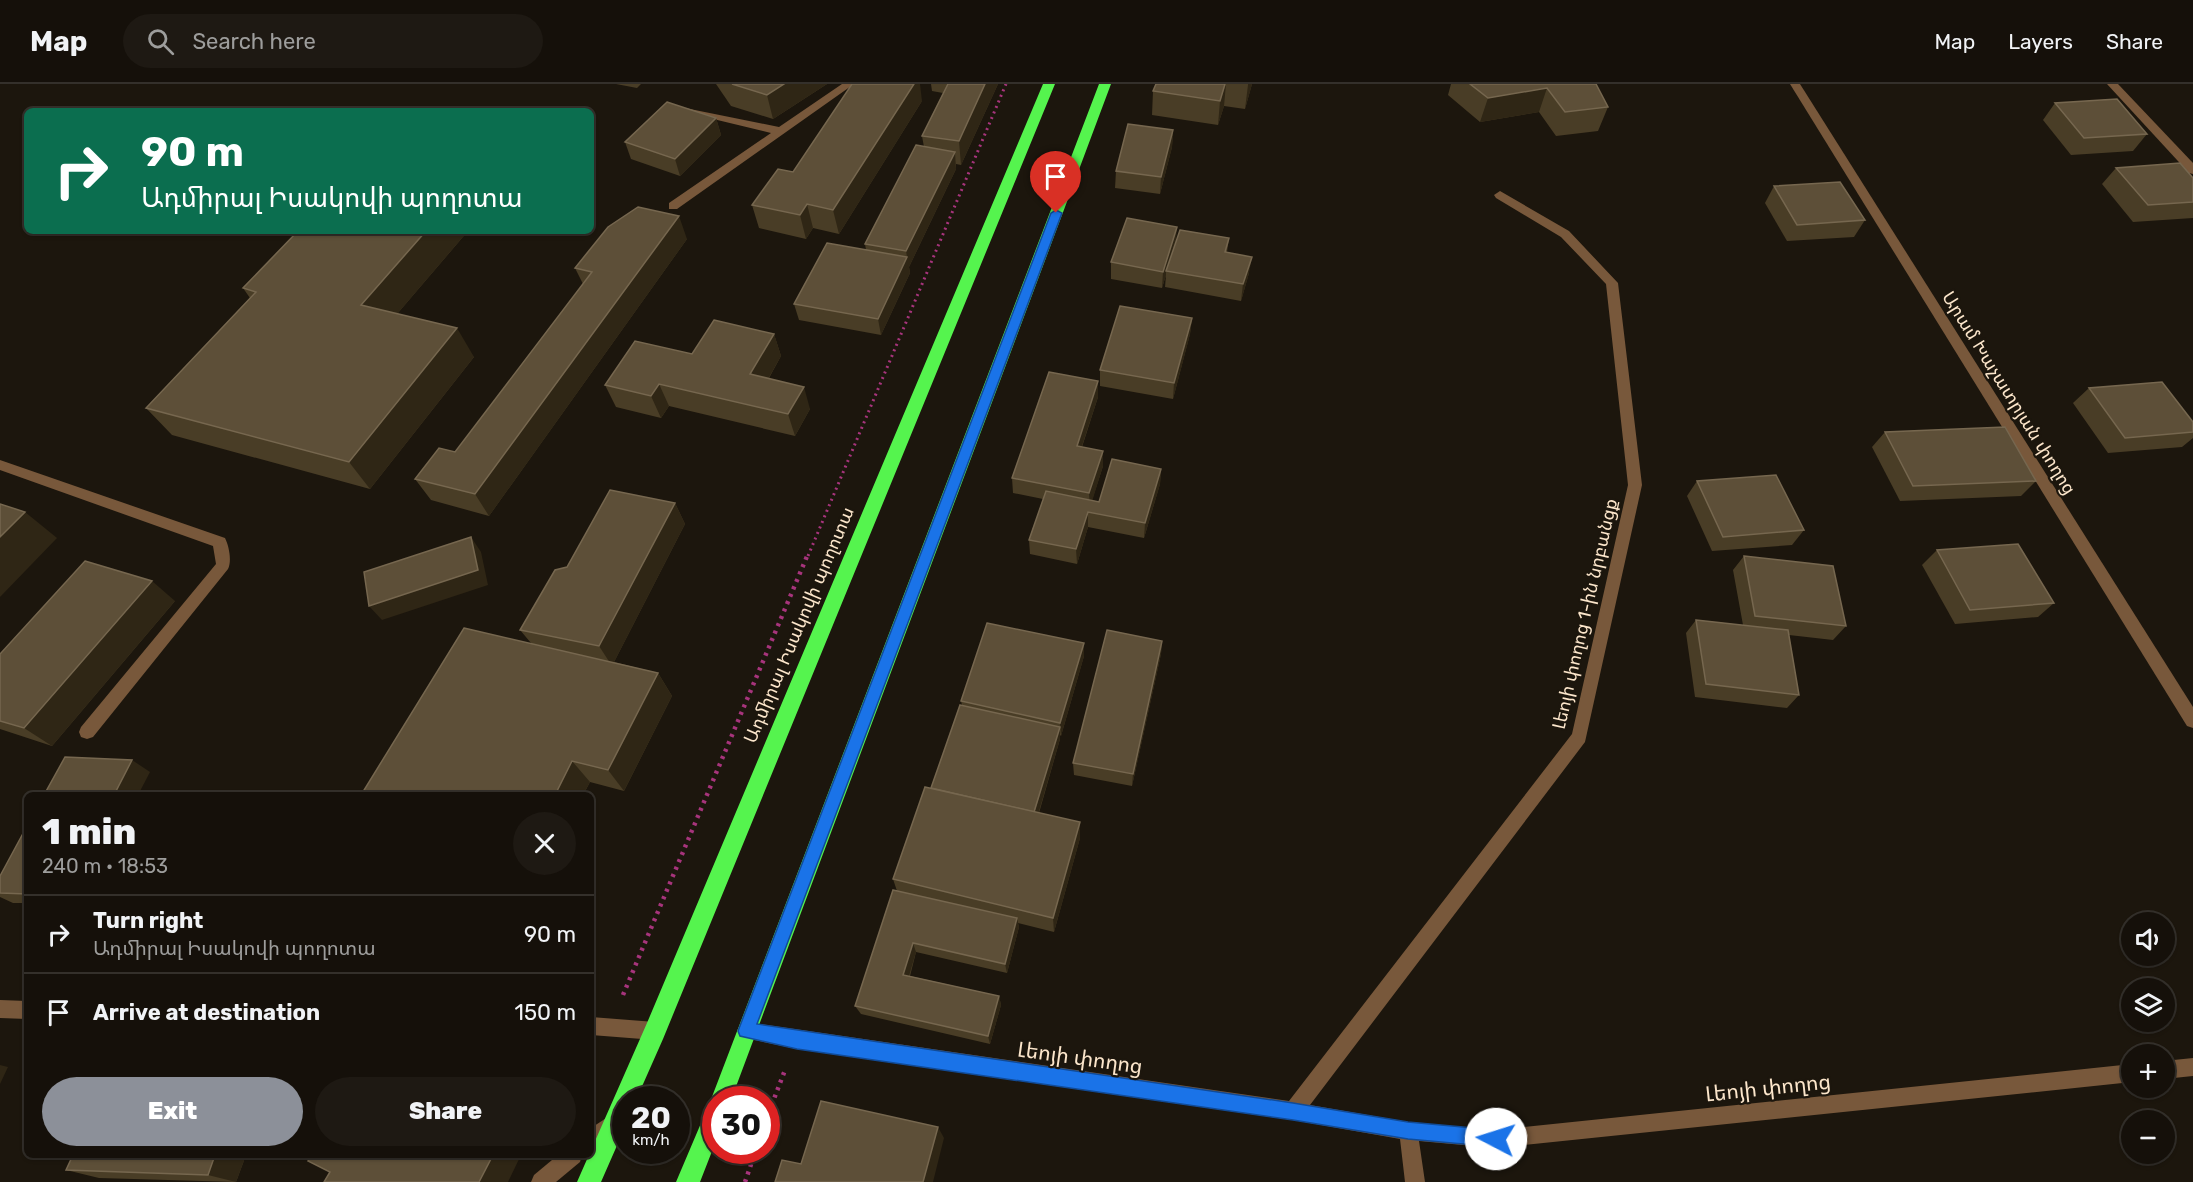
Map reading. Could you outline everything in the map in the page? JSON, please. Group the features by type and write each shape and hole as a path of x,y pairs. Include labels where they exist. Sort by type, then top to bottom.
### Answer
{"highway":[{"name":"Ադմիրալ Իսակովի պողոտա","path":"630,1086 1049,84"},
{"path":"725,1086 1105,84"},
{"name":"Ադմիրալ Իսակովի պողոտա","path":"589,1182 612,1127"},
{"path":"691,1178 702,1149"}],"street":[{"path":"673,206 849,84"},
{"name":"Արամ Խաչատրյան փողոց","path":"1795,84 2193,721"},
{"path":"2112,84 2193,170"},
{"path":"667,106 780,131"},
{"name":"Լեոյի փողոց 1-ին նրբանցք","path":"1293,1111 1580,737 1635,485 1612,283 1565,234 1500,195"},
{"path":"0,465 220,542 223,565 87,732"},
{"path":"0,1009 24,1010"},
{"path":"594,1026 655,1031"},
{"name":"Լեոյի փողոց","path":"746,1031 1293,1111 1408,1131 1496,1139 2121,1074"},
{"path":"2175,1069 2193,1067"},
{"path":"594,1138 612,1124"},
{"path":"1408,1131 1415,1182"},
{"path":"541,1182 569,1158"}],"path":[{"path":"610,1026 1006,84"},
{"path":"745,1182 751,1164"}],"building":[{"path":"732,84 784,84 767,95"},
{"path":"852,84 914,84 833,210 807,204 800,215 752,205 778,169 793,172"},
{"path":"948,84 985,84 959,141 922,136"},
{"path":"1156,84 1225,84 1220,101 1153,91"},
{"path":"1470,84 1596,84 1608,107 1565,112 1547,88 1488,98"},
{"path":"2117,99 2147,134 2084,138 2055,103"},
{"path":"667,102 716,118 675,159 625,142"},
{"path":"1128,124 1173,130 1161,177 1116,171"},
{"path":"916,145 955,152 906,251 865,244"},
{"path":"2180,163 2193,178 2193,202 2148,205 2116,168"},
{"path":"1840,182 1865,220 1797,225 1774,186"},
{"path":"638,207 679,216 475,494 415,479 439,448 455,452 592,272 575,268 608,227"},
{"path":"1127,218 1177,227 1163,272 1111,262"},
{"path":"1180,230 1229,238 1225,252 1252,257 1243,284 1166,271"},
{"path":"295,234 423,234 361,305 457,328 349,462 146,408 256,292 243,288"},
{"path":"827,243 907,257 878,319 794,304"},
{"path":"1120,306 1192,318 1174,383 1100,370"},
{"path":"714,320 774,334 750,374 804,387 788,414 659,384 651,396 605,385 635,341 692,354"},
{"path":"1049,372 1098,381 1077,446 1103,451 1089,493 1012,478"},
{"path":"2162,382 2193,422 2193,432 2125,438 2089,388"},
{"path":"2005,427 2036,481 1913,486 1885,432"},
{"path":"1112,459 1161,469 1145,523 1088,512 1076,549 1029,540 1046,491 1099,502"},
{"path":"1776,475 1804,530 1723,537 1697,481"},
{"path":"610,490 675,503 599,646 520,630 555,570 567,567"},
{"path":"0,504 25,512 0,537"},
{"path":"471,537 478,570 369,606 364,572"},
{"path":"2018,544 2054,603 1970,610 1937,550"},
{"path":"1744,556 1833,566 1846,626 1755,616"},
{"path":"85,561 152,581 24,728 0,721 0,654"},
{"path":"1696,620 1788,630 1799,695 1706,684"},
{"path":"987,623 1084,643 1060,723 961,701"},
{"path":"464,628 658,673 608,770 572,761 556,792 363,792"},
{"path":"1107,630 1162,641 1133,774 1073,763"},
{"path":"960,705 1060,727 1034,812 931,788"},
{"path":"65,757 132,760 116,792 46,792"},
{"path":"925,787 1080,822 1053,918 893,879"},
{"path":"24,832 24,894 0,893 0,876"},
{"path":"893,890 1017,918 1005,964 913,943 903,975 999,996 988,1036 855,1006"},
{"path":"821,1101 938,1127 923,1182 775,1182 782,1160 801,1164"},
{"path":"72,1158 214,1158 208,1175 66,1170"},
{"path":"310,1158 491,1158 479,1182 324,1182 330,1172 308,1161"}],"route":[{"path":"1056,213 746,1031 1293,1111 1408,1131 1496,1139"}]}
